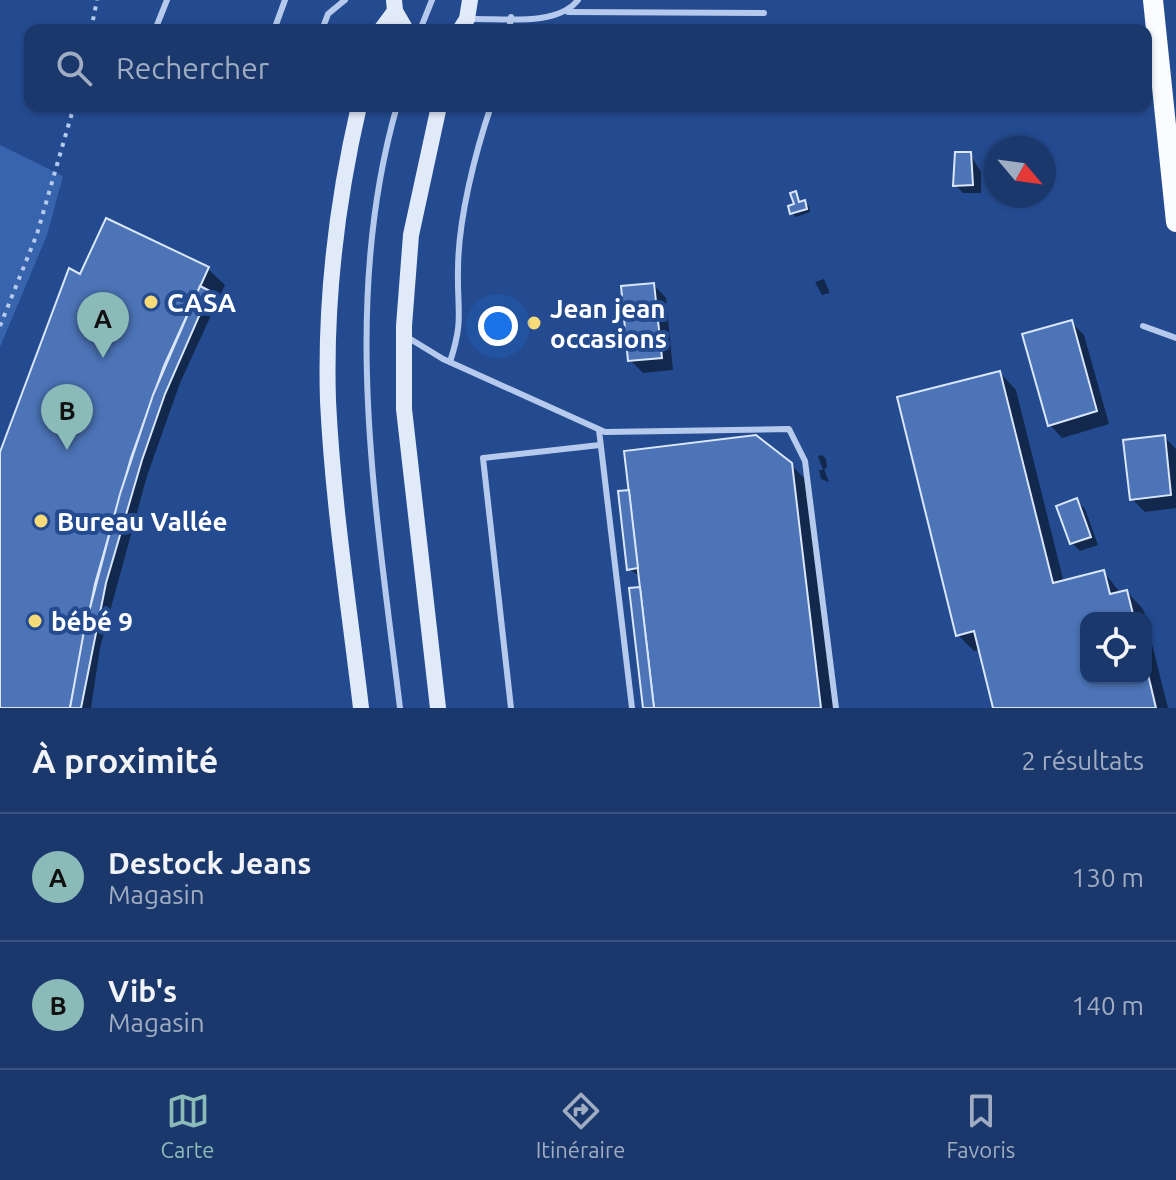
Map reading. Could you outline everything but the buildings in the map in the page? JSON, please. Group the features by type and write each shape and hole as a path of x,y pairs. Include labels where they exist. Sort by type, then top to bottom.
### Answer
{"main road":[{"path":"1153,0 1176,222"}],"street":[{"path":"462,24 470,0"},
{"path":"383,24 392,3"},
{"path":"392,3 403,24"},
{"path":"358,112 349,150 337,239 328,331 328,401 340,548 361,708"},
{"path":"438,112 411,235 404,335 404,409 438,708"}],"lane":[{"path":"157,24 167,0"},
{"path":"276,24 285,0"},
{"path":"324,24 328,14 345,0"},
{"path":"422,24 432,0"},
{"path":"568,12 578,0"},
{"path":"476,24 511,17 568,12 764,13"},
{"path":"510,24 511,17"},
{"path":"396,112 379,192 369,267 365,336 370,464 400,708"},
{"path":"450,362 460,329 458,270 467,203 490,112"},
{"path":"1143,326 1176,338"},
{"path":"404,335 450,362 605,432 789,429 805,461 836,708"},
{"path":"599,430 632,708"},
{"path":"511,708 483,458 600,445"}],"path":[{"path":"92,24 97,0"},
{"path":"0,326 37,234 72,112"}],"shaded area":[{"path":"0,145 63,176 47,235 0,347"}],"place":[{"name":"CASA","path":"151,302"},
{"name":"Jean jean occasions","path":"534,323"},
{"name":"Destock Jeans","path":"103,358"},
{"name":"Vib's","path":"67,450"},
{"name":"Bureau Vallée","path":"41,521"},
{"name":"bébé 9","path":"35,621"}]}
